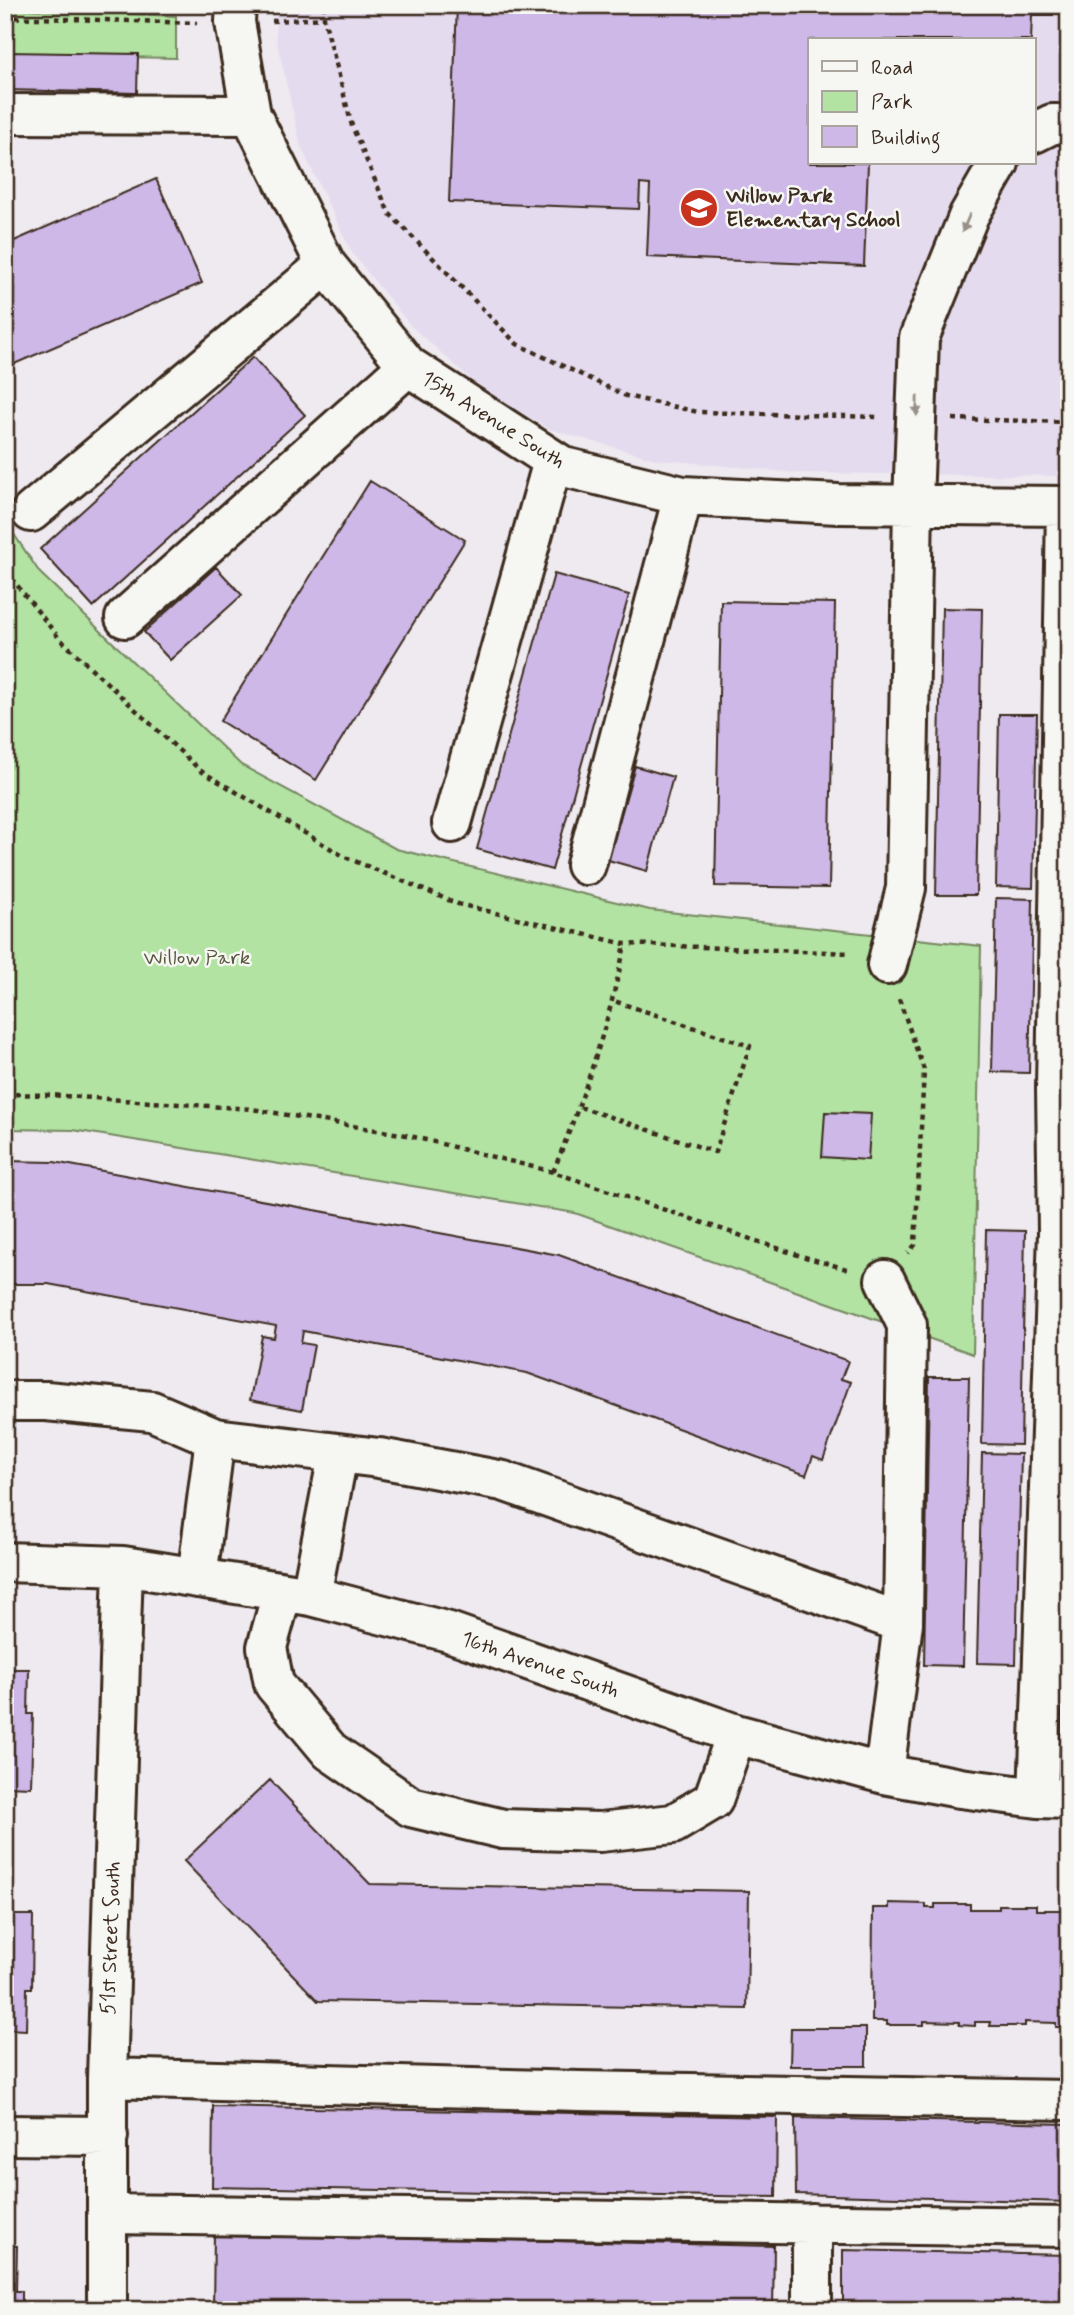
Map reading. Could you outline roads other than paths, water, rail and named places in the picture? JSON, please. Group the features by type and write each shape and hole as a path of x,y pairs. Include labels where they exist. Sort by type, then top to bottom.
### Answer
{"street":[{"name":"15th Avenue South","path":"236,5 235,22 251,115 326,265 408,366 553,461 564,467 683,496 838,503 1068,506"},
{"path":"5,114 251,115"},
{"path":"1036,132 1052,124 1069,124"},
{"path":"887,965 906,888 919,338 969,215 998,164"},
{"path":"31,512 326,265"},
{"path":"125,618 408,366"},
{"path":"452,823 553,461"},
{"path":"586,865 683,496"},
{"path":"1054,1799 1064,1233 1062,1088 1068,506"},
{"path":"884,1774 903,1622 907,1325 885,1280"},
{"path":"5,1401 46,1401 152,1411 215,1438 379,1458 503,1481 903,1622"},
{"path":"197,1578 215,1438"},
{"path":"338,1455 297,1594 267,1647 274,1684 330,1751 411,1807 503,1829 600,1832 673,1824 713,1800 736,1734"},
{"name":"16th Avenue South","path":"5,1562 123,1566 297,1594 449,1632 736,1734 884,1774 960,1788 1054,1799"},
{"name":"51st Street South","path":"107,2310 107,2078 123,1566"},
{"path":"107,2078 579,2091 1069,2100"},
{"path":"5,2135 108,2136"},
{"path":"108,2214 1069,2227"},
{"path":"812,2223 812,2310"}],"place":[{"name":"Willow Park Elementary School","path":"699,208"}],"park label":[{"name":"Willow Park","path":"197,958"}]}
